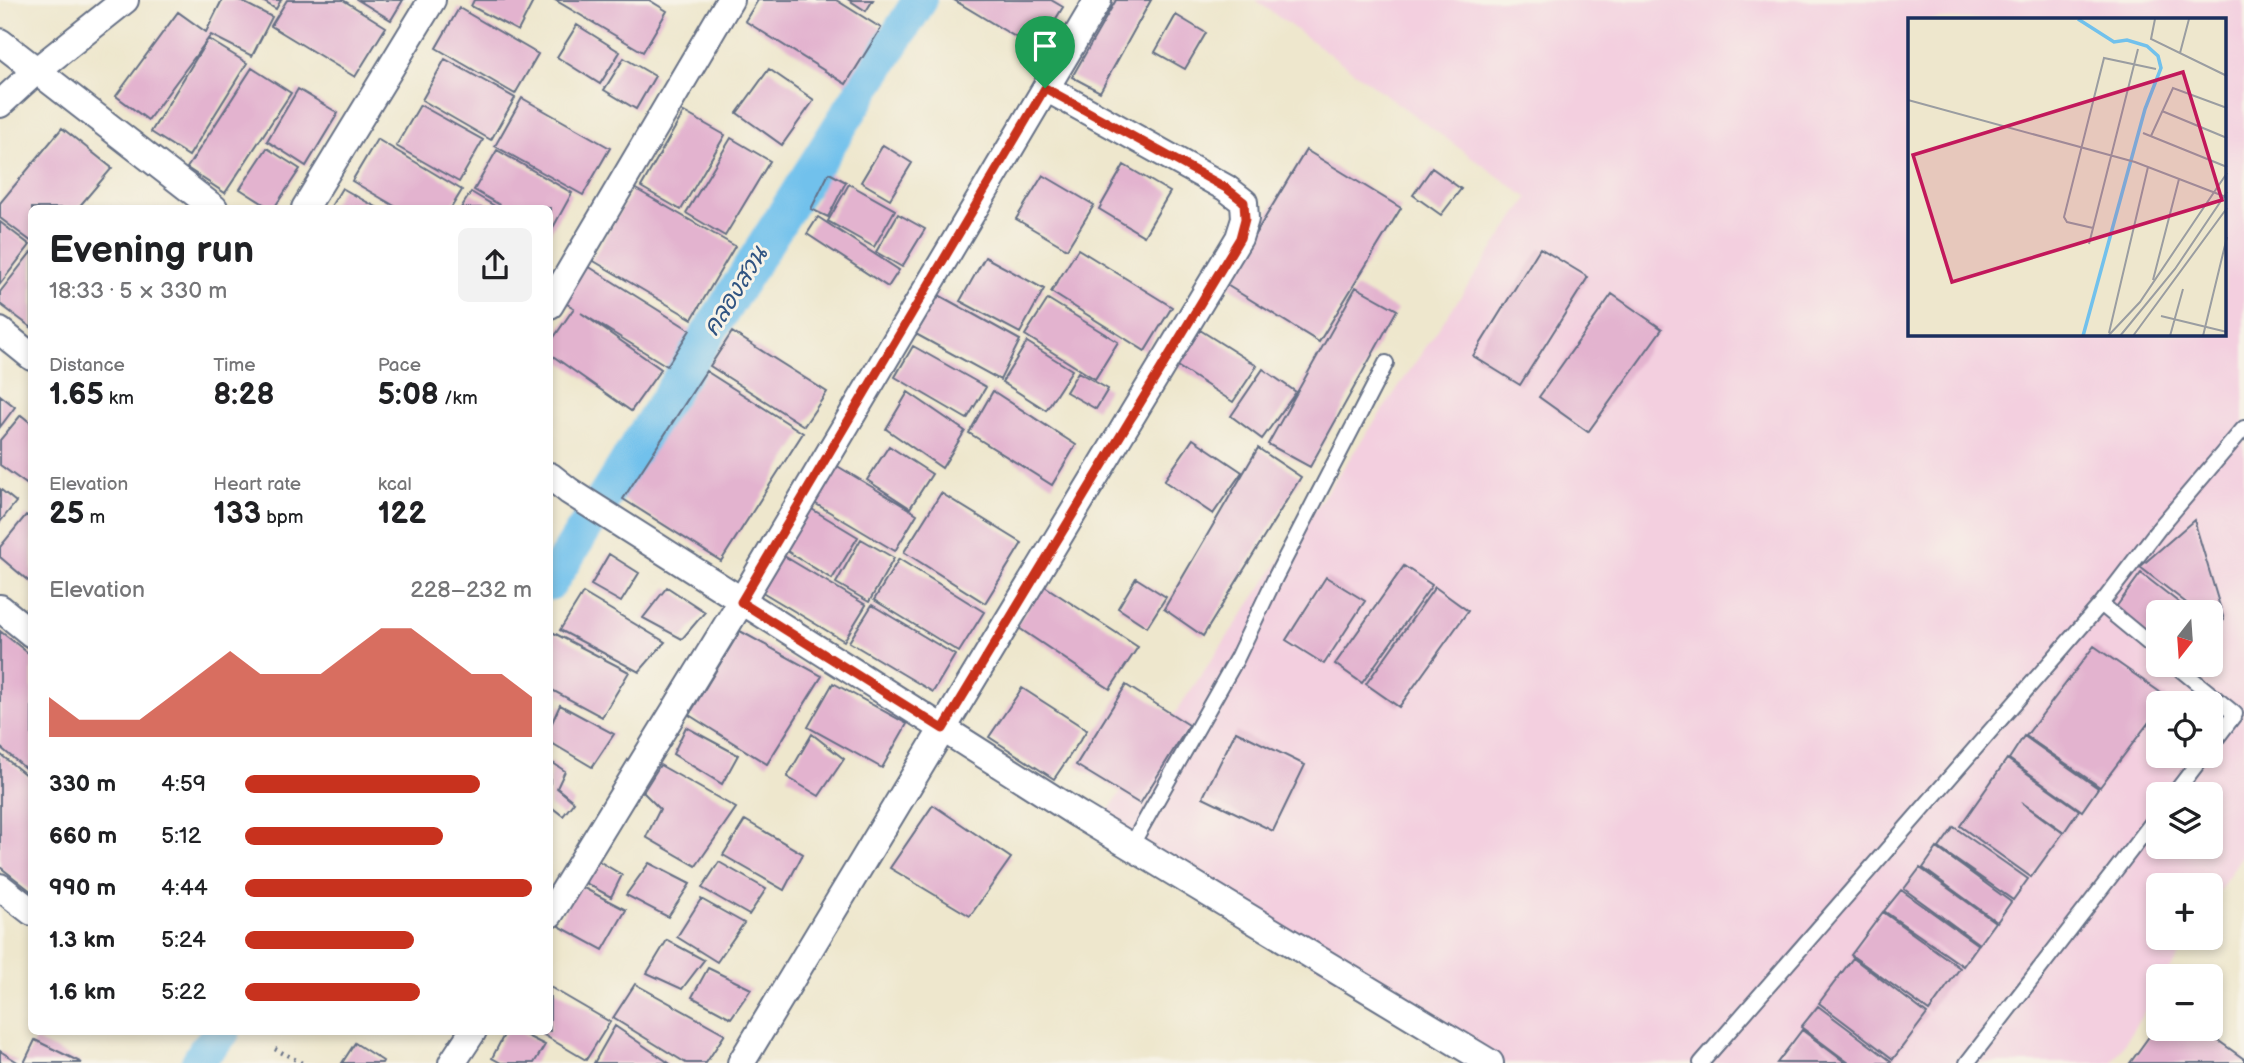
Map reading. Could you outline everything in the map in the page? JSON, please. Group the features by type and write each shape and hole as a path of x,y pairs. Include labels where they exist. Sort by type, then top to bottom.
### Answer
{"street":[{"path":"0,104 36,71 125,0"},
{"path":"307,205 432,0"},
{"path":"553,300 730,0"},
{"path":"553,909 741,602 1098,0"},
{"path":"0,42 210,205"},
{"path":"741,1063 1240,238 1245,219 1244,202 1226,188 1045,88"},
{"path":"0,331 28,354"},
{"path":"559,484 943,729 1490,1063"},
{"path":"0,608 28,631"},
{"path":"0,887 28,909"},
{"path":"452,1063 470,1035"}],"lane":[{"path":"1132,846 1237,658 1276,576 1386,363"},
{"path":"1701,1063 2101,604 2160,527 2244,428"},
{"path":"2101,604 2146,641"},
{"path":"2189,677 2206,691"},
{"path":"2223,705 2235,715 2223,730"},
{"path":"2183,782 2194,768"},
{"path":"1967,1063 2146,831"}],"path":[{"path":"275,1049 302,1063"}],"shaded area":[{"path":"1255,0 2244,0 2244,852 2223,885 2223,873 2146,873 2146,950 2182,950 2174,964 2146,964 2146,1009 2112,1063 1471,1063 1097,827 1528,198"}],"building":[{"path":"222,0 239,0 272,17 252,56 211,35 148,120 116,96 178,12 206,32"},
{"path":"261,0 281,0 276,9"},
{"path":"287,0 343,0 386,27 355,77 271,26"},
{"path":"358,0 403,0 391,20"},
{"path":"474,0 534,0 518,31 471,6"},
{"path":"555,0 649,0 667,11 643,52"},
{"path":"758,0 836,0 881,28 846,84 745,21"},
{"path":"849,0 873,0 866,11"},
{"path":"954,0 1051,0 1063,7 1037,50"},
{"path":"1116,0 1151,0 1100,92 1072,77"},
{"path":"459,8 538,54 515,94 436,48"},
{"path":"1176,15 1206,33 1185,69 1155,52"},
{"path":"577,25 620,52 600,84 557,57"},
{"path":"208,39 247,63 189,156 151,132"},
{"path":"624,58 655,76 636,109 604,90"},
{"path":"445,59 515,98 491,140 422,100"},
{"path":"252,68 291,93 225,193 187,168"},
{"path":"769,69 814,100 782,145 737,113"},
{"path":"298,89 338,113 306,166 267,141"},
{"path":"522,98 610,148 583,195 495,146"},
{"path":"420,105 483,140 459,182 396,146"},
{"path":"684,112 725,135 681,210 641,187"},
{"path":"62,128 112,168 81,205 28,205 28,239 0,218 0,203"},
{"path":"731,138 770,161 725,236 686,213"},
{"path":"377,139 462,190 453,205 393,205 352,181"},
{"path":"883,145 912,163 890,199 861,182"},
{"path":"267,148 300,169 276,205 265,205 240,189"},
{"path":"497,150 572,193 553,228 553,205 500,205 474,190"},
{"path":"1306,150 1401,208 1319,342 1225,284"},
{"path":"1124,165 1170,192 1144,236 1099,209"},
{"path":"1432,168 1461,189 1441,215 1413,195"},
{"path":"829,173 846,182 828,217 811,209"},
{"path":"1043,175 1094,205 1067,249 1016,219"},
{"path":"849,184 895,210 874,247 828,221"},
{"path":"342,188 372,205 332,205"},
{"path":"634,188 735,246 692,319 592,260"},
{"path":"471,192 493,205 463,205"},
{"path":"898,214 925,229 902,267 876,252"},
{"path":"818,217 899,270 888,287 807,234"},
{"path":"0,222 28,243 28,248 0,284"},
{"path":"1540,248 1588,277 1520,385 1473,356"},
{"path":"1078,249 1172,307 1145,351 1051,292"},
{"path":"28,256 28,325 0,304 0,292"},
{"path":"985,257 1044,289 1020,333 960,301"},
{"path":"583,263 690,330 667,366 581,313 661,369 631,411 553,356 553,339 574,308 560,300"},
{"path":"1356,287 1397,310 1310,467 1268,444"},
{"path":"935,293 1020,340 1000,380 914,333"},
{"path":"1612,294 1662,329 1588,432 1539,397"},
{"path":"1048,299 1118,342 1095,379 1025,335"},
{"path":"1200,330 1257,366 1233,402 1177,366"},
{"path":"732,332 827,392 804,426 710,366"},
{"path":"1027,342 1072,370 1046,410 1002,382"},
{"path":"913,346 986,387 967,419 895,377"},
{"path":"1263,369 1296,392 1262,439 1231,416"},
{"path":"706,371 803,433 721,561 623,499"},
{"path":"1078,372 1108,389 1096,409 1066,392"},
{"path":"993,391 1076,445 1052,485 969,433"},
{"path":"908,392 965,431 942,468 886,429"},
{"path":"0,395 15,407 0,427"},
{"path":"21,415 28,421 28,485 0,465 0,440"},
{"path":"1193,439 1242,472 1213,514 1164,481"},
{"path":"889,446 932,474 910,508 867,480"},
{"path":"1258,448 1301,477 1203,636 1164,609"},
{"path":"834,464 917,514 895,551 811,501"},
{"path":"0,489 16,502 0,522"},
{"path":"941,493 1022,543 985,603 904,552"},
{"path":"805,505 858,537 832,579 779,546"},
{"path":"26,515 28,516 28,581 0,557 0,547"},
{"path":"2194,520 2218,600 2183,600 2140,567"},
{"path":"861,539 894,558 869,602 836,583"},
{"path":"779,553 866,605 844,641 759,590"},
{"path":"609,554 639,573 621,602 591,585"},
{"path":"899,559 984,612 959,652 874,600"},
{"path":"1404,566 1432,585 1362,683 1335,664"},
{"path":"2141,573 2176,600 2146,600 2146,635 2114,610"},
{"path":"1326,577 1365,601 1324,664 1286,640"},
{"path":"1136,578 1166,597 1147,627 1118,608"},
{"path":"1043,585 1138,647 1110,689 1016,626"},
{"path":"667,587 705,612 682,639 643,618"},
{"path":"1435,587 1468,611 1399,707 1366,684"},
{"path":"583,593 665,642 639,672 560,630"},
{"path":"872,605 955,655 933,692 849,642"},
{"path":"0,631 28,653 28,771 0,747"},
{"path":"740,631 822,676 767,764 689,715"},
{"path":"553,633 629,672 602,717 553,691"},
{"path":"2094,646 2158,691 2146,691 2146,726 2100,787 2026,736"},
{"path":"833,683 907,724 882,768 808,727"},
{"path":"1126,685 1189,725 1140,804 1076,765"},
{"path":"1022,688 1087,730 1054,779 989,737"},
{"path":"560,705 614,734 592,767 553,744 553,720"},
{"path":"686,727 738,755 722,784 673,754"},
{"path":"1236,731 1305,765 1273,831 1203,797"},
{"path":"812,734 844,759 819,796 787,777"},
{"path":"2024,736 2098,788 2082,811 2009,759"},
{"path":"0,754 28,777 28,889 0,867"},
{"path":"2007,759 2079,810 2064,832 2021,802 2063,833 2031,877 1960,826"},
{"path":"553,763 565,771 557,788 574,802 563,816 553,808"},
{"path":"660,765 736,808 696,866 646,837 660,809 643,792"},
{"path":"933,805 1011,858 970,916 890,868"},
{"path":"745,820 803,854 784,890 723,855"},
{"path":"1954,827 2028,879 2013,900 1939,848"},
{"path":"1937,848 2011,902 1997,922 1923,868"},
{"path":"597,860 622,875 611,897 582,881"},
{"path":"719,862 766,889 749,915 702,888"},
{"path":"649,863 690,884 668,917 626,895"},
{"path":"1920,868 1995,922 1979,944 1904,889"},
{"path":"578,885 626,910 603,950 557,925"},
{"path":"1901,890 1978,945 1963,966 1884,911"},
{"path":"701,899 744,923 717,962 677,937"},
{"path":"1883,912 1960,968 1929,1011 1851,955"},
{"path":"667,940 704,960 682,989 647,973"},
{"path":"1853,958 1927,1014 1893,1059 1819,1003"},
{"path":"708,968 751,989 731,1018 692,997"},
{"path":"635,984 725,1034 706,1063 686,1063 613,1018"},
{"path":"553,989 610,1022 586,1060 544,1035 553,1035"},
{"path":"1818,1006 1891,1061 1849,1063 1801,1027"},
{"path":"615,1026 669,1063 594,1063"},
{"path":"1802,1030 1846,1063 1777,1063"},
{"path":"504,1035 525,1035 545,1045 534,1063 501,1063 492,1058"},
{"path":"35,1040 82,1063 24,1063"},
{"path":"2146,1041 2219,1041 2244,1059 2244,1063 2130,1063"},
{"path":"355,1043 383,1061 382,1063 342,1063"},
{"path":"0,1051 19,1063 0,1063"}],"waterway":[{"name":"คลองสวน","path":"553,578 920,0"},
{"name":"คลองสวน","path":"198,1063 219,1035"}],"route":[{"path":"1045,88 1226,188 1244,202 1245,219 1240,238 943,729 741,602 1045,88"}]}
